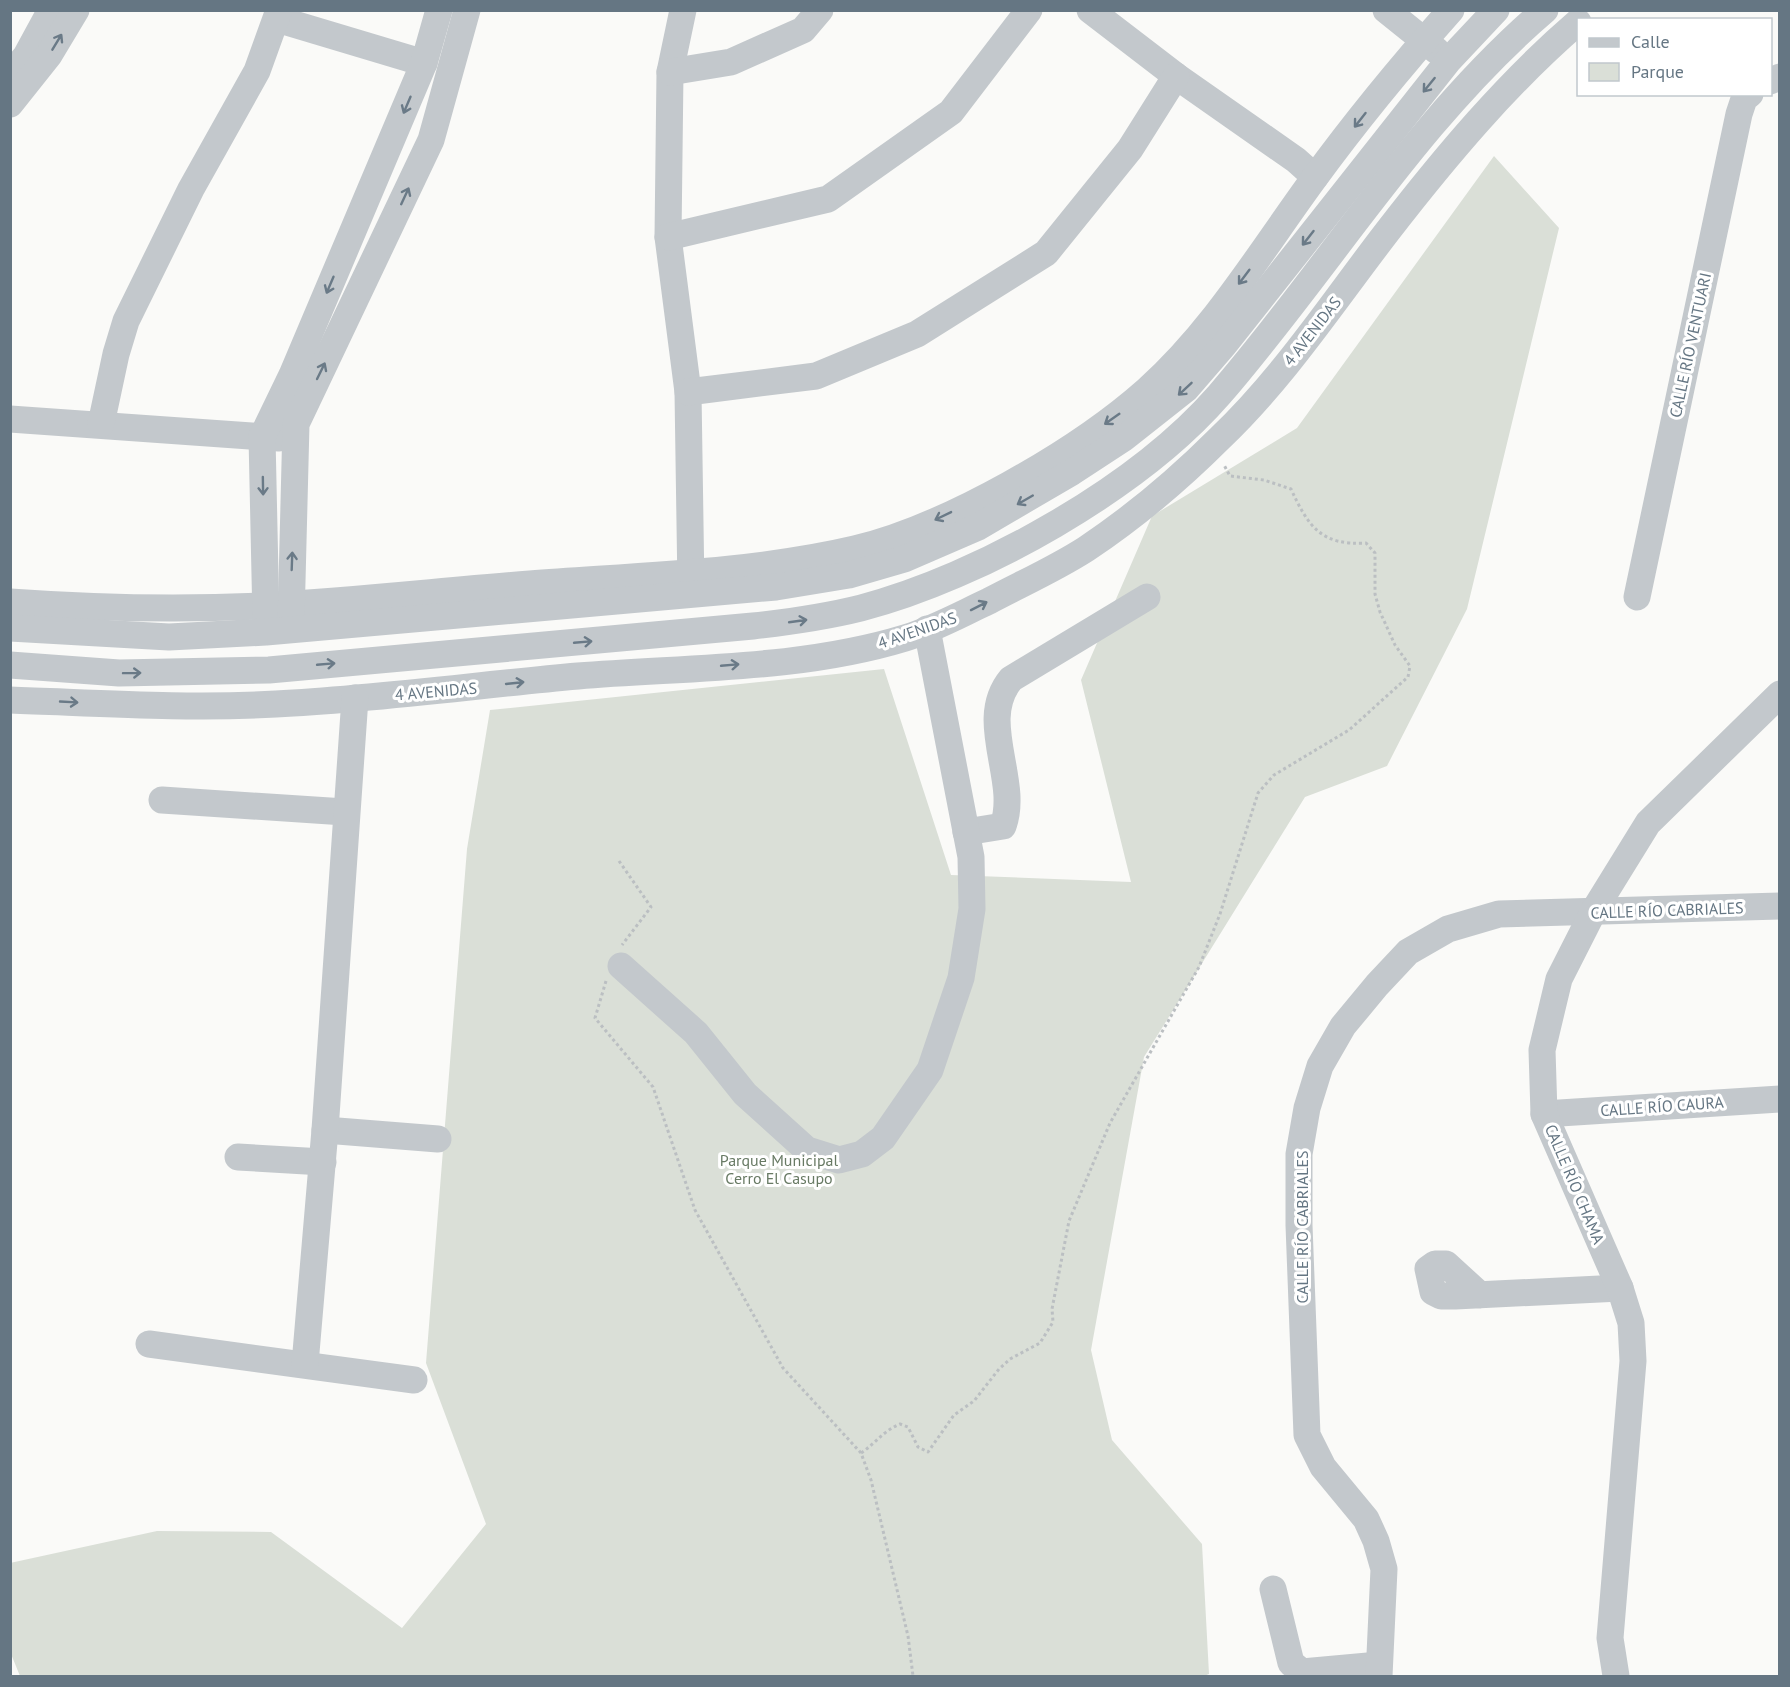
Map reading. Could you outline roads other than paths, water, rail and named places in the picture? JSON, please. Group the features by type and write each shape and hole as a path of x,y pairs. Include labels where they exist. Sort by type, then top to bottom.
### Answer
{"street":[{"path":"16,58 51,10"},
{"path":"10,104 49,55 76,10"},
{"path":"285,704 262,437 292,375 424,63 439,10"},
{"path":"278,617 296,424 432,140 467,10"},
{"path":"683,10 670,72 668,237 688,392 691,584 699,667"},
{"path":"670,72 731,62 803,30 820,10"},
{"path":"668,237 828,199 951,112 1029,10"},
{"path":"1090,10 1176,76 1296,160 1315,177"},
{"path":"1386,10 1449,60 1495,105"},
{"path":"691,584 758,565 855,549 939,518 999,489 1118,415 1189,348 1248,273 1315,177 1424,40 1451,10"},
{"path":"10,628 169,637 278,617 691,584 776,587 849,575 904,559 978,527 1072,472 1124,438 1186,389 1224,345 1449,60 1496,10"},
{"name":"4 AVENIDAS","path":"10,665 119,673 281,669 805,620 862,608 909,593 1004,550 1062,519 1127,479 1178,438 1218,396 1333,254 1431,125 1502,47 1545,10"},
{"path":"100,424 126,321 191,189 257,71 278,15 424,63"},
{"name":"4 AVENIDAS","path":"10,700 134,706 285,704 806,658 861,649 927,629 1029,582 1085,549 1185,472 1212,446 1303,344 1389,230 1536,58 1577,24"},
{"path":"688,392 816,376 917,334 1046,253 1130,149 1176,76"},
{"name":"CALLE RÍO VENTUARI","path":"1637,597 1739,114 1744,99 1748,96"},
{"path":"10,419 295,439"},
{"path":"966,832 992,830 1003,826 1005,820 1005,794 996,711 1000,692 1011,679 1147,597"},
{"path":"10,602 278,617"},
{"path":"616,963 696,1033 745,1094 807,1150 839,1160 862,1154 883,1138 930,1070 961,978 972,909 971,857 927,629"},
{"name":"CALLE RÍO CHAMA","path":"1616,1677 1610,1638 1633,1361 1631,1323 1620,1288 1544,1114 1542,1050 1559,979 1593,912 1648,823 1779,694"},
{"path":"305,1364 326,1130 345,812 355,698"},
{"path":"162,800 345,812"},
{"name":"CALLE RÍO CABRIALES","path":"1379,1671 1384,1569 1376,1541 1366,1519 1323,1467 1307,1435 1299,1225 1299,1154 1307,1108 1320,1066 1343,1026 1408,952 1448,928 1499,914 1779,906"},
{"name":"CALLE RÍO CAURA","path":"1544,1114 1779,1099"},
{"path":"326,1130 438,1140"},
{"path":"238,1157 323,1162"},
{"path":"1480,1295 1620,1288"},
{"path":"149,1344 414,1380"},
{"path":"1273,1589 1291,1663 1302,1672 1379,1671"}],"park label":[{"name":"Parque Municipal Cerro El Casupo","path":"779,1169"}]}
